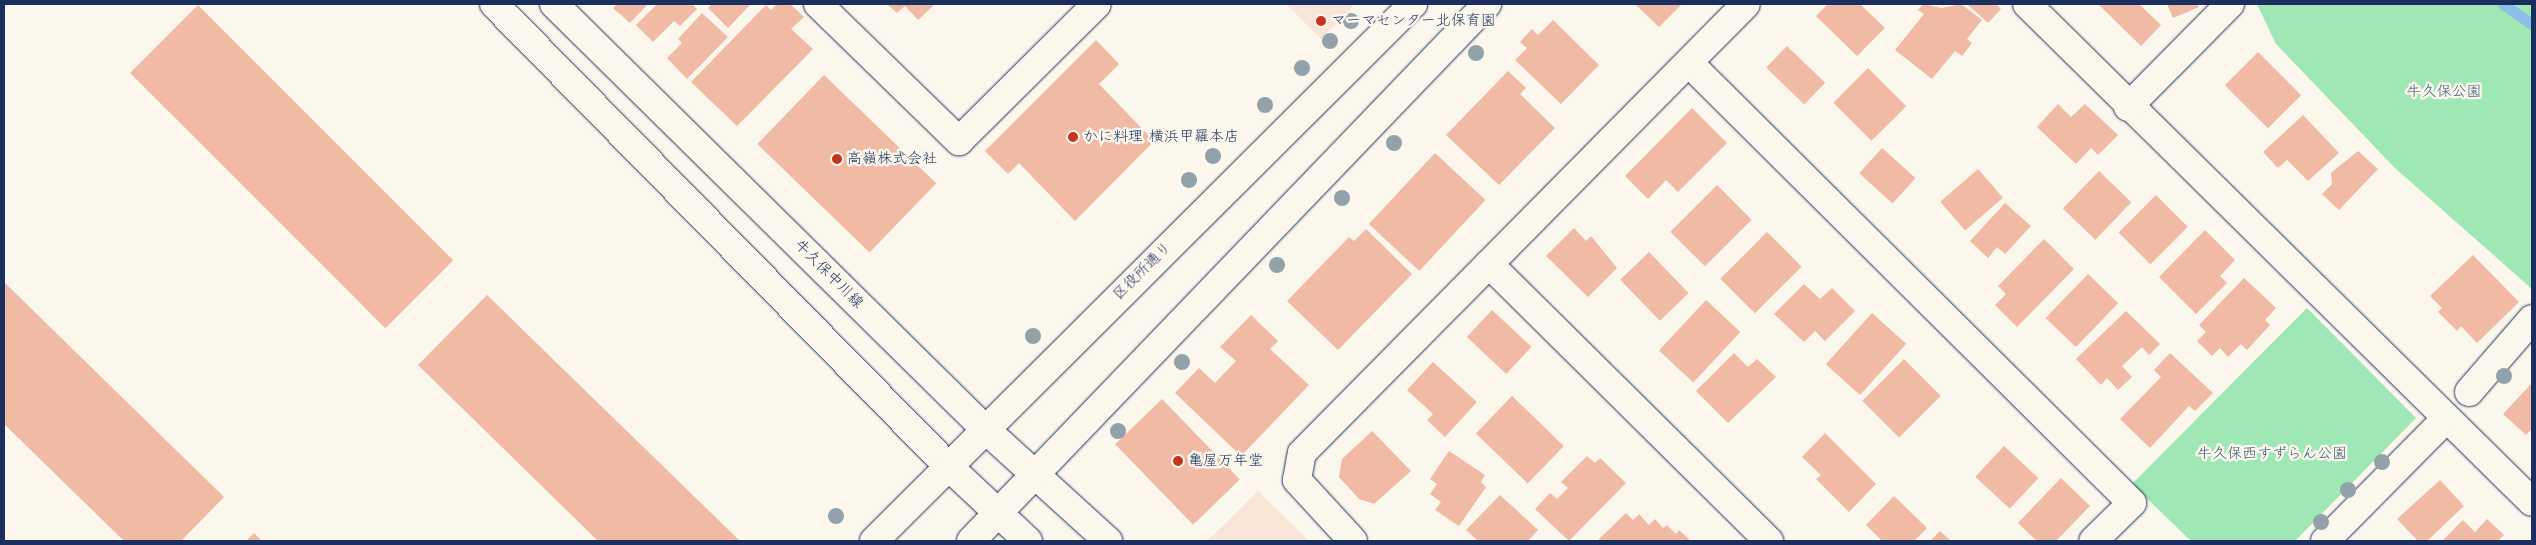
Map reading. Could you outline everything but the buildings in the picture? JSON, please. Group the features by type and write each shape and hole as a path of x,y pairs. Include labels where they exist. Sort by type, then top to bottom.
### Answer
{"street":[{"path":"494,4 947,465 1028,541"},
{"name":"牛久保中川線","path":"554,4 984,428 1108,541"},
{"path":"818,4 959,142 1097,4"},
{"name":"区役所通り","path":"874,541 984,428 1413,4"},
{"path":"971,541 1487,4"},
{"path":"1352,541 1298,480 1302,453 1746,4"},
{"path":"2026,4 2128,107 2532,502"},
{"path":"2128,107 2230,4"},
{"path":"1689,63 2132,503 2093,541"},
{"path":"1489,264 1769,541"},
{"path":"2469,392 2532,319"},
{"path":"2325,541 2439,426"}],"shaded area":[{"name":"マーマセンター北保育園","path":"1286,4 1355,4 1321,39"},
{"path":"1258,491 1309,541 1207,541"}],"green space":[{"name":"牛久保公園","path":"2257,4 2532,4 2532,289 2395,168 2276,44"},
{"name":"牛久保西すずらん公園","path":"2307,308 2416,418 2295,541 2191,541 2132,484"}],"waterway":[{"path":"2503,4 2532,24"}],"place":[{"name":"マーマセンター北保育園","path":"1321,21"},
{"name":"かに料理 横浜甲羅本店","path":"1073,137"},
{"name":"高嶺株式会社","path":"837,159"},
{"name":"亀屋万年堂","path":"1178,461"}]}
